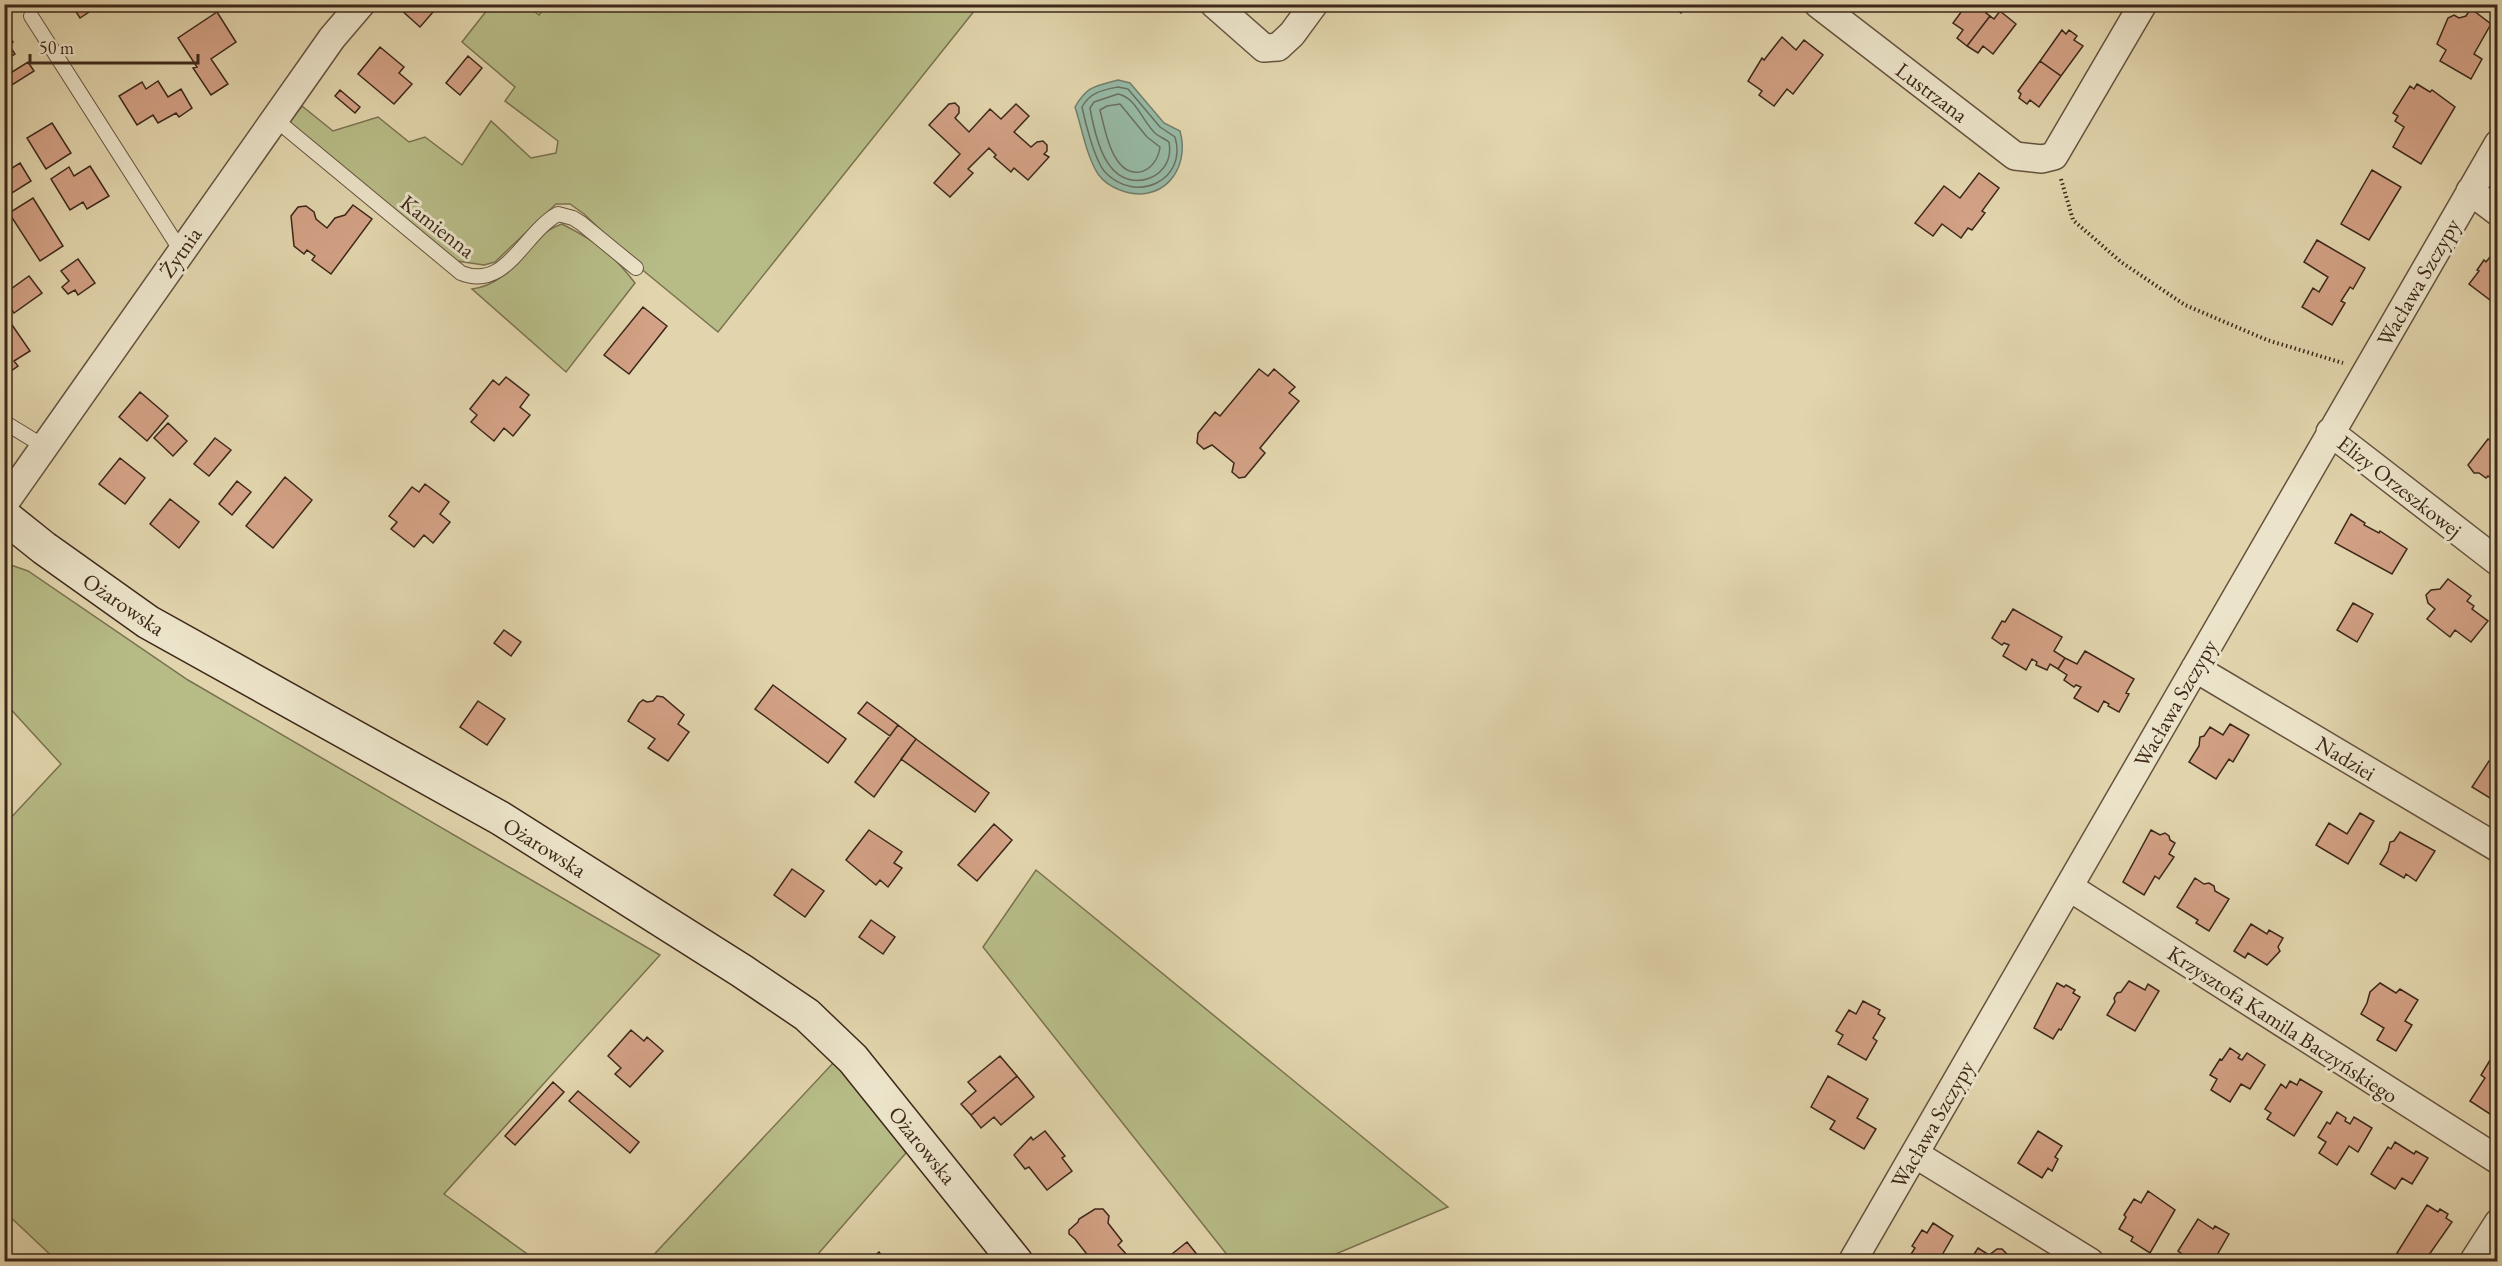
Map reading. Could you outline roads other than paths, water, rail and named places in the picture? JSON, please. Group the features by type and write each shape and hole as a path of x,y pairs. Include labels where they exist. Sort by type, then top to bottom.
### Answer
{"main road":[{"name":"Ożarowska","path":"4,516 53,555 148,622 500,818 797,1008 833,1038 853,1059 1016,1262"}],"street":[{"name":"Żytnia","path":"4,504 332,38 361,4"},
{"path":"1214,4 1264,48 1278,47 1292,34 1314,4"},
{"name":"Lustrzana","path":"1818,4 2015,156 2042,159 2054,156 2143,4"},
{"name":"Wacława Szczypy","path":"1852,1262 2498,144"},
{"path":"2470,190 2498,212"},
{"name":"Elizy Orzeszkowej","path":"2330,432 2498,562"},
{"name":"Nadziei","path":"2195,668 2498,848"},
{"name":"Krzysztofa Kamila Baczyńskiego","path":"2069,887 2498,1160"},
{"path":"1915,1154 2090,1262"},
{"path":"2473,1262 2498,1223"}],"lane":[{"path":"31,16 181,251"},
{"name":"Kamienna","path":"275,120 461,273 473,278 484,278 500,271 547,220 558,214 581,223 636,268"},
{"path":"4,422 45,447"}],"water":[{"path":"1118,80 1130,83 1164,123 1180,131 1181,159 1177,171 1160,189 1148,193 1135,194 1120,190 1100,177 1090,158 1075,107 1092,88"}]}
